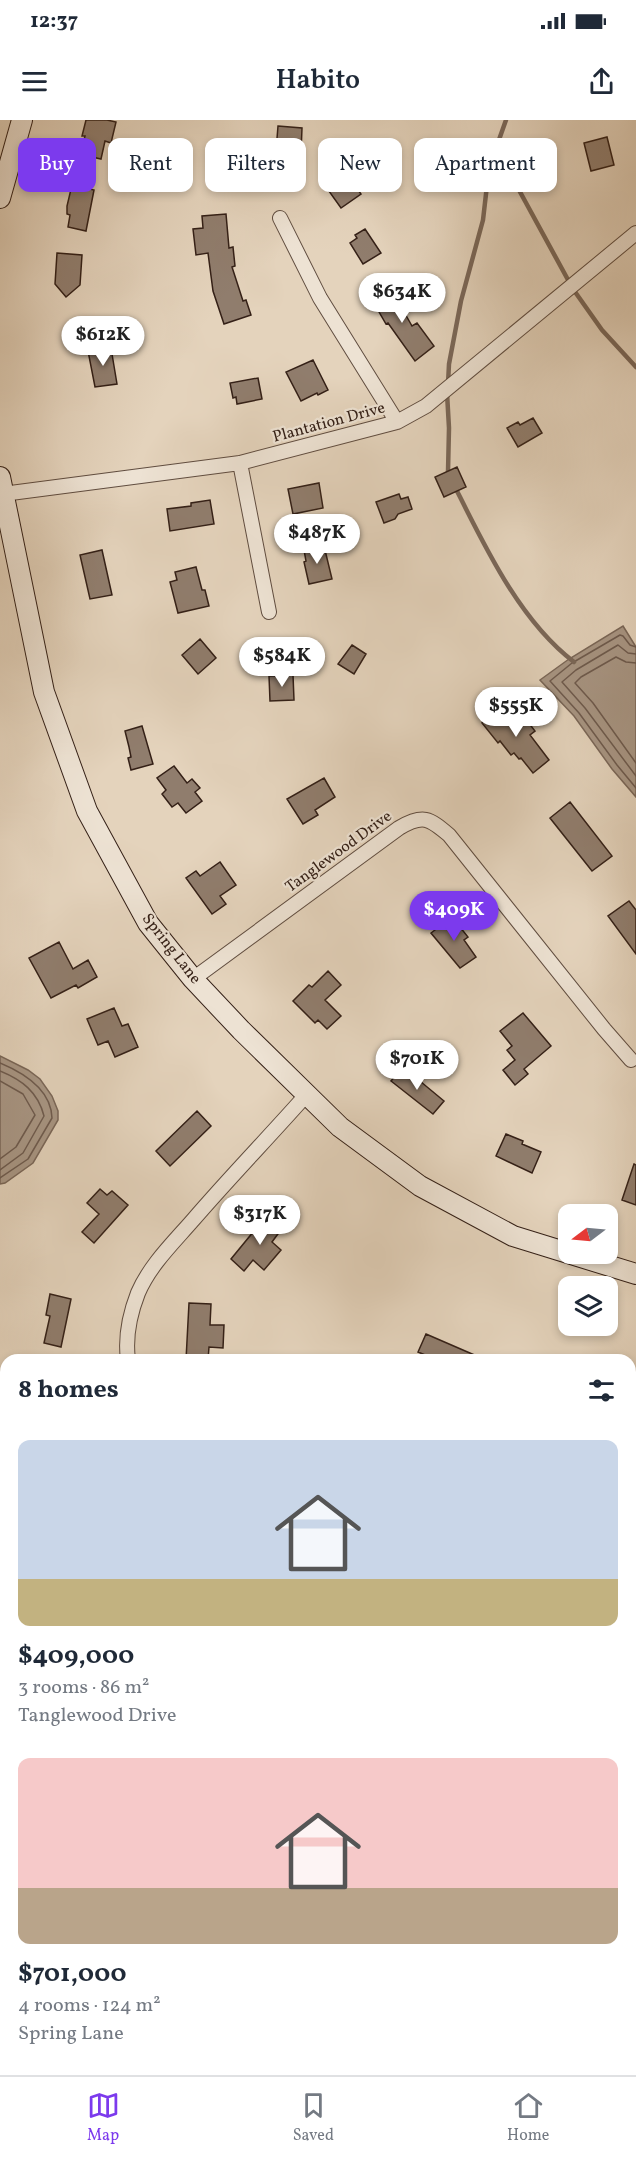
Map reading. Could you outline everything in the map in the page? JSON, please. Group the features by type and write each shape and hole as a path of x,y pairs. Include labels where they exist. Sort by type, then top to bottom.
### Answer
{"street":[{"path":"0,198 22,120"},
{"path":"280,218 320,298 397,422"},
{"name":"Plantation Drive","path":"1,485 240,463 397,422 426,406 636,233"},
{"path":"240,463 269,612"},
{"name":"Spring Lane","path":"1,485 44,692 87,811 148,923 193,979 241,1030 340,1127 420,1186 513,1236 558,1250"},
{"name":"Tanglewood Drive","path":"193,979 399,828 413,820 424,819 437,825 449,836 604,1029 634,1061"},
{"path":"128,1354 126,1341 130,1317 139,1292 153,1265 216,1192 307,1094"},
{"name":"Spring Lane","path":"603,1264 636,1274"}],"water":[{"path":"623,626 636,647 636,797 612,769 574,716 540,680"},
{"path":"0,1056 28,1070 40,1079 52,1096 58,1111 58,1120 33,1163 5,1183 0,1184"}],"building":[{"path":"86,120 116,122 112,138 108,138 108,142 105,141 101,159 96,158 96,138 82,136"},
{"path":"278,126 302,128 302,138 277,138"},
{"path":"607,137 614,165 591,171 584,143"},
{"path":"70,192 94,192 86,231 68,227 70,215 67,214"},
{"path":"330,192 360,192 361,194 341,208"},
{"path":"226,214 229,248 233,247 235,266 232,267 243,301 246,300 251,315 224,324 213,291 208,253 196,255 193,229 203,228 202,216"},
{"path":"365,229 381,253 363,264 350,243 357,238 355,235"},
{"path":"57,253 82,255 80,285 66,297 55,284"},
{"path":"390,287 412,326 417,323 434,346 415,361 388,323 386,324 371,298"},
{"path":"111,348 117,384 95,387 88,351"},
{"path":"313,360 328,390 301,401 286,372"},
{"path":"258,378 262,399 237,404 236,397 233,398 230,383"},
{"path":"533,418 542,433 518,447 507,428 518,422 520,425"},
{"path":"457,467 466,487 444,497 435,477"},
{"path":"319,483 323,508 293,514 288,489"},
{"path":"399,494 401,499 408,497 412,509 384,523 376,502"},
{"path":"210,500 214,524 170,531 167,509 191,506 191,503"},
{"path":"324,546 332,579 309,584 304,550"},
{"path":"102,550 112,595 90,599 80,555"},
{"path":"196,567 209,606 178,613 170,582 177,580 175,572"},
{"path":"200,639 216,658 198,674 182,655"},
{"path":"352,645 366,654 354,674 338,664"},
{"path":"293,675 294,700 270,701 269,676"},
{"path":"504,706 518,723 525,718 535,731 530,735 549,760 533,773 521,758 519,759 514,753 511,755 500,741 498,743 482,723"},
{"path":"142,726 153,764 131,770 128,758 131,757 125,731"},
{"path":"174,766 187,783 192,779 200,788 195,792 202,801 186,813 178,803 172,807 162,794 166,790 157,778"},
{"path":"324,778 335,797 315,810 318,815 303,824 287,799"},
{"path":"570,802 612,856 592,871 550,818"},
{"path":"220,862 236,885 220,896 226,904 212,914 186,878 196,871 200,876"},
{"path":"629,901 636,910 636,954 608,916"},
{"path":"452,917 468,937 464,940 476,957 460,968 431,933"},
{"path":"59,942 73,969 88,960 97,977 78,988 76,985 51,998 29,958"},
{"path":"328,971 341,985 325,1000 341,1016 327,1029 318,1020 315,1023 293,1001"},
{"path":"114,1008 122,1026 128,1024 138,1047 115,1057 108,1041 98,1045 87,1019"},
{"path":"523,1013 551,1046 524,1069 528,1074 515,1085 503,1070 515,1060 507,1050 512,1046 500,1031"},
{"path":"403,1067 444,1101 433,1114 391,1081"},
{"path":"197,1111 211,1126 170,1166 156,1151"},
{"path":"506,1134 541,1152 532,1173 496,1156"},
{"path":"634,1164 636,1165 636,1205 622,1200"},
{"path":"100,1189 107,1195 112,1191 128,1205 94,1243 82,1232 99,1214 87,1203"},
{"path":"270,1216 283,1227 272,1242 281,1250 264,1270 253,1260 244,1271 231,1259 258,1226 260,1227"},
{"path":"50,1294 71,1299 61,1347 44,1343 50,1316 46,1315"},
{"path":"189,1303 211,1304 210,1325 224,1325 223,1348 209,1347 208,1354 186,1354"},
{"path":"426,1334 472,1354 423,1354 418,1352"}],"waterway":[{"path":"448,384 449,364 461,301 483,220 489,168 506,120"},
{"path":"520,192 573,289 602,330 636,367"},
{"path":"447,393 448,472 450,477"},
{"path":"455,487 505,582 537,626 574,662"}]}
